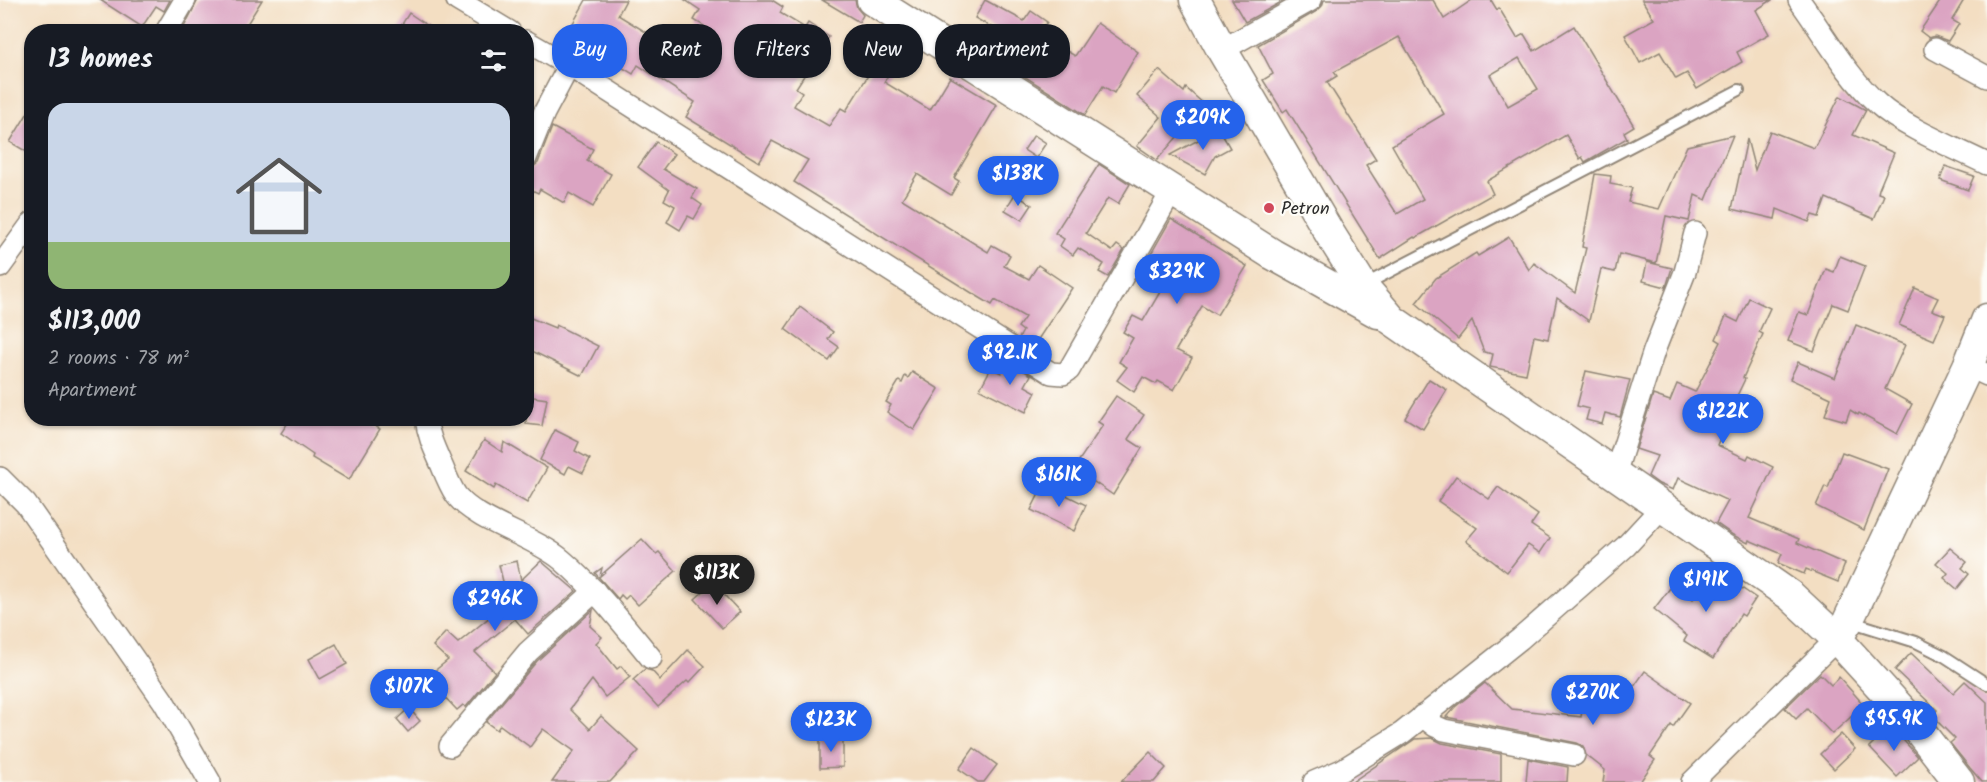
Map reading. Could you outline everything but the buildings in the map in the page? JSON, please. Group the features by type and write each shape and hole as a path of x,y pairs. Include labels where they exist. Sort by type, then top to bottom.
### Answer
{"main road":[{"path":"872,0 1272,254 1392,320 1842,630 1959,782"},
{"path":"1195,0 1222,50 1362,285 1392,320"},
{"path":"1842,630 1977,370 1987,319"}],"street":[{"path":"171,24 185,0"},
{"path":"457,0 497,24"},
{"path":"1222,50 1311,0"},
{"path":"1799,0 1862,88 1879,105 1899,119 1987,164"},
{"path":"534,46 552,56"},
{"path":"1935,49 1987,77"},
{"path":"534,138 563,78"},
{"path":"588,78 1051,373 1063,374 1070,369 1172,191"},
{"path":"1615,474 1654,351 1685,272 1695,233"},
{"path":"0,267 24,234"},
{"path":"427,426 428,436 449,483 458,497 477,513 529,538 560,558 595,591 651,658"},
{"path":"0,478 26,504 164,702 210,782"},
{"path":"1314,782 1342,770 1402,733 1520,639 1626,546 1663,506"},
{"path":"450,746 528,651 595,591"},
{"path":"1692,782 1842,630"},
{"path":"1422,716 1444,730 1574,754"}],"lane":[{"path":"1362,285 1739,90"},
{"path":"1842,630 1916,642 1944,656 1987,684"}],"place":[{"name":"Petron","path":"1269,208"}]}
